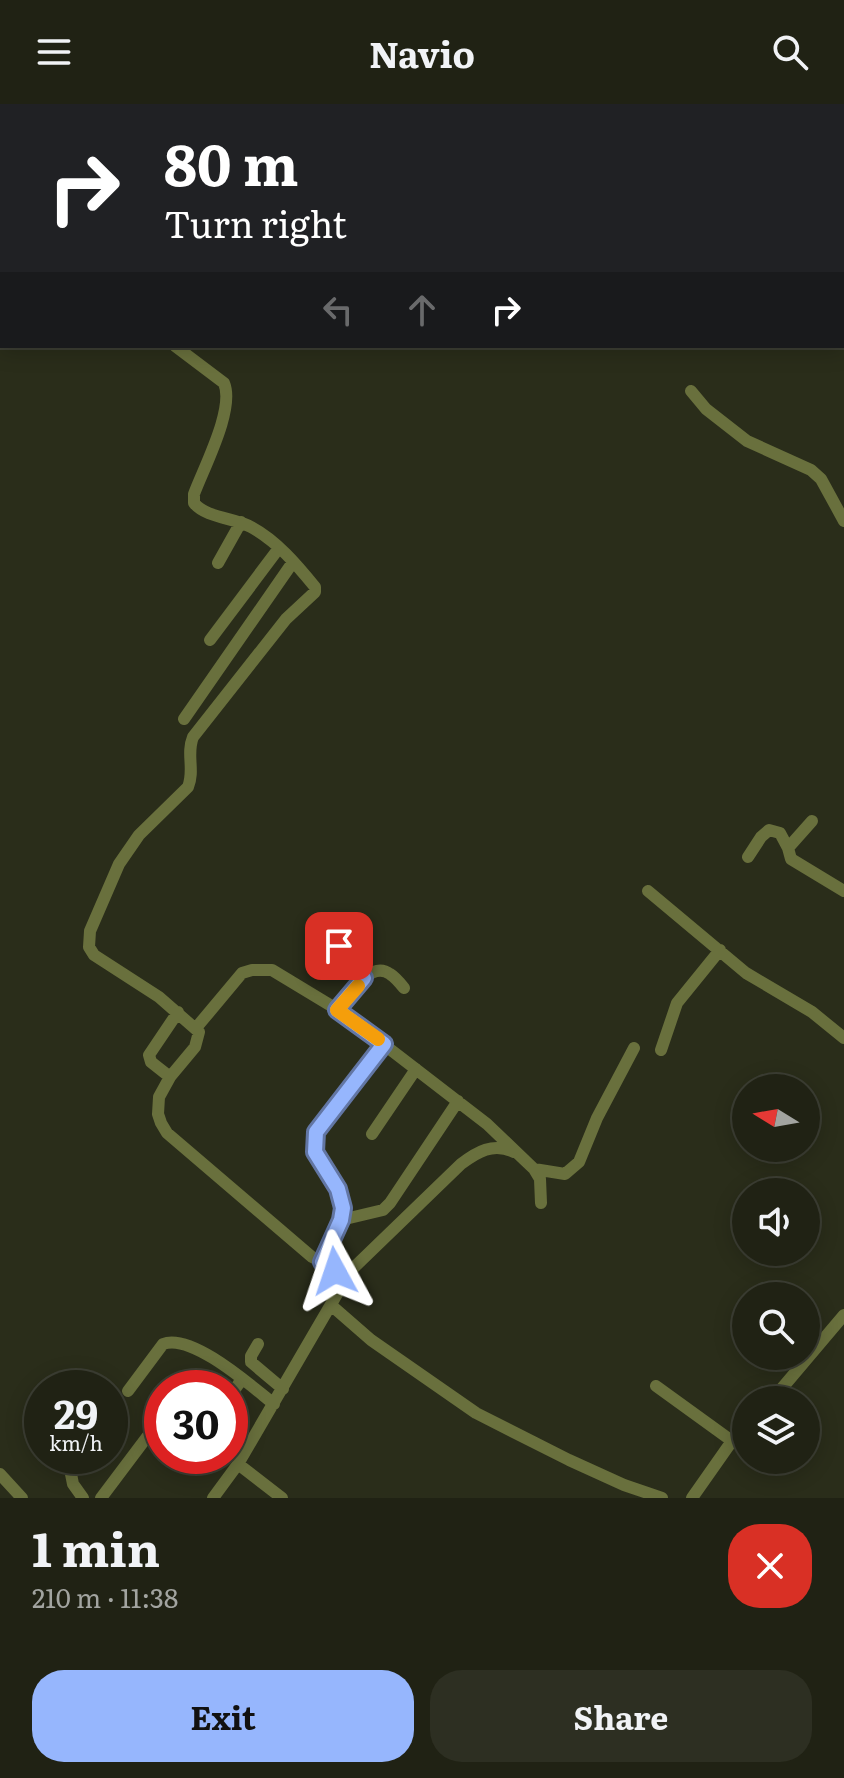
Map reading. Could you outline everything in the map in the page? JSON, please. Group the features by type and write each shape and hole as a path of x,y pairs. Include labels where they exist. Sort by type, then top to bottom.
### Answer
{"street":[{"path":"178,348 224,383 227,389 222,419 194,494 194,503 203,510 241,522 274,542 315,587 315,592 286,619 193,737 189,747 191,778 188,787 139,835 119,864 87,939 94,955 159,997 196,1028 198,1039 195,1047 170,1077 157,1106 167,1133 253,1209 312,1257 335,1271 341,1280"},
{"path":"691,391 706,409 747,441 811,470 821,479 844,521"},
{"path":"218,563 241,522"},
{"path":"210,640 279,548"},
{"path":"184,719 293,562"},
{"path":"788,848 812,821"},
{"path":"748,857 769,830 780,833 791,859 844,891"},
{"path":"648,891 746,973 812,1012 844,1038"},
{"path":"350,930 342,938 340,953 364,978"},
{"path":"661,1050 677,1003 720,950"},
{"path":"196,1028 242,973 272,970 337,1010 487,1124 534,1169 540,1179 541,1203"},
{"path":"337,1010 368,974 383,970 404,988"},
{"path":"170,1077 151,1062 149,1055 178,1012"},
{"path":"322,1262 341,1220 342,1199 315,1152 316,1132 384,1044"},
{"path":"534,1169 565,1174 579,1162 597,1118 634,1048"},
{"path":"372,1134 416,1069"},
{"path":"341,1220 383,1210 390,1203 458,1101"},
{"path":"248,1447 332,1306 341,1280 469,1157 491,1148 506,1148 516,1153"},
{"path":"332,1306 371,1340 476,1413 583,1467 662,1498"},
{"path":"784,1386 844,1315"},
{"path":"128,1391 163,1344 168,1342 178,1341 230,1370"},
{"path":"258,1344 251,1362 283,1389"},
{"path":"248,1384 274,1404"},
{"path":"656,1386 732,1441 692,1498"},
{"path":"101,1498 144,1441"},
{"path":"248,1472 282,1498"},
{"path":"0,1474 22,1498"},
{"path":"71,1474 73,1484 83,1498"},
{"path":"213,1498 231,1474"}],"slow traffic":[{"path":"358,986 337,1010 378,1039"}],"route":[{"path":"335,1271 322,1262 341,1220 342,1199 315,1152 316,1132 384,1044 337,1010 364,978 340,953 339,946"}]}
